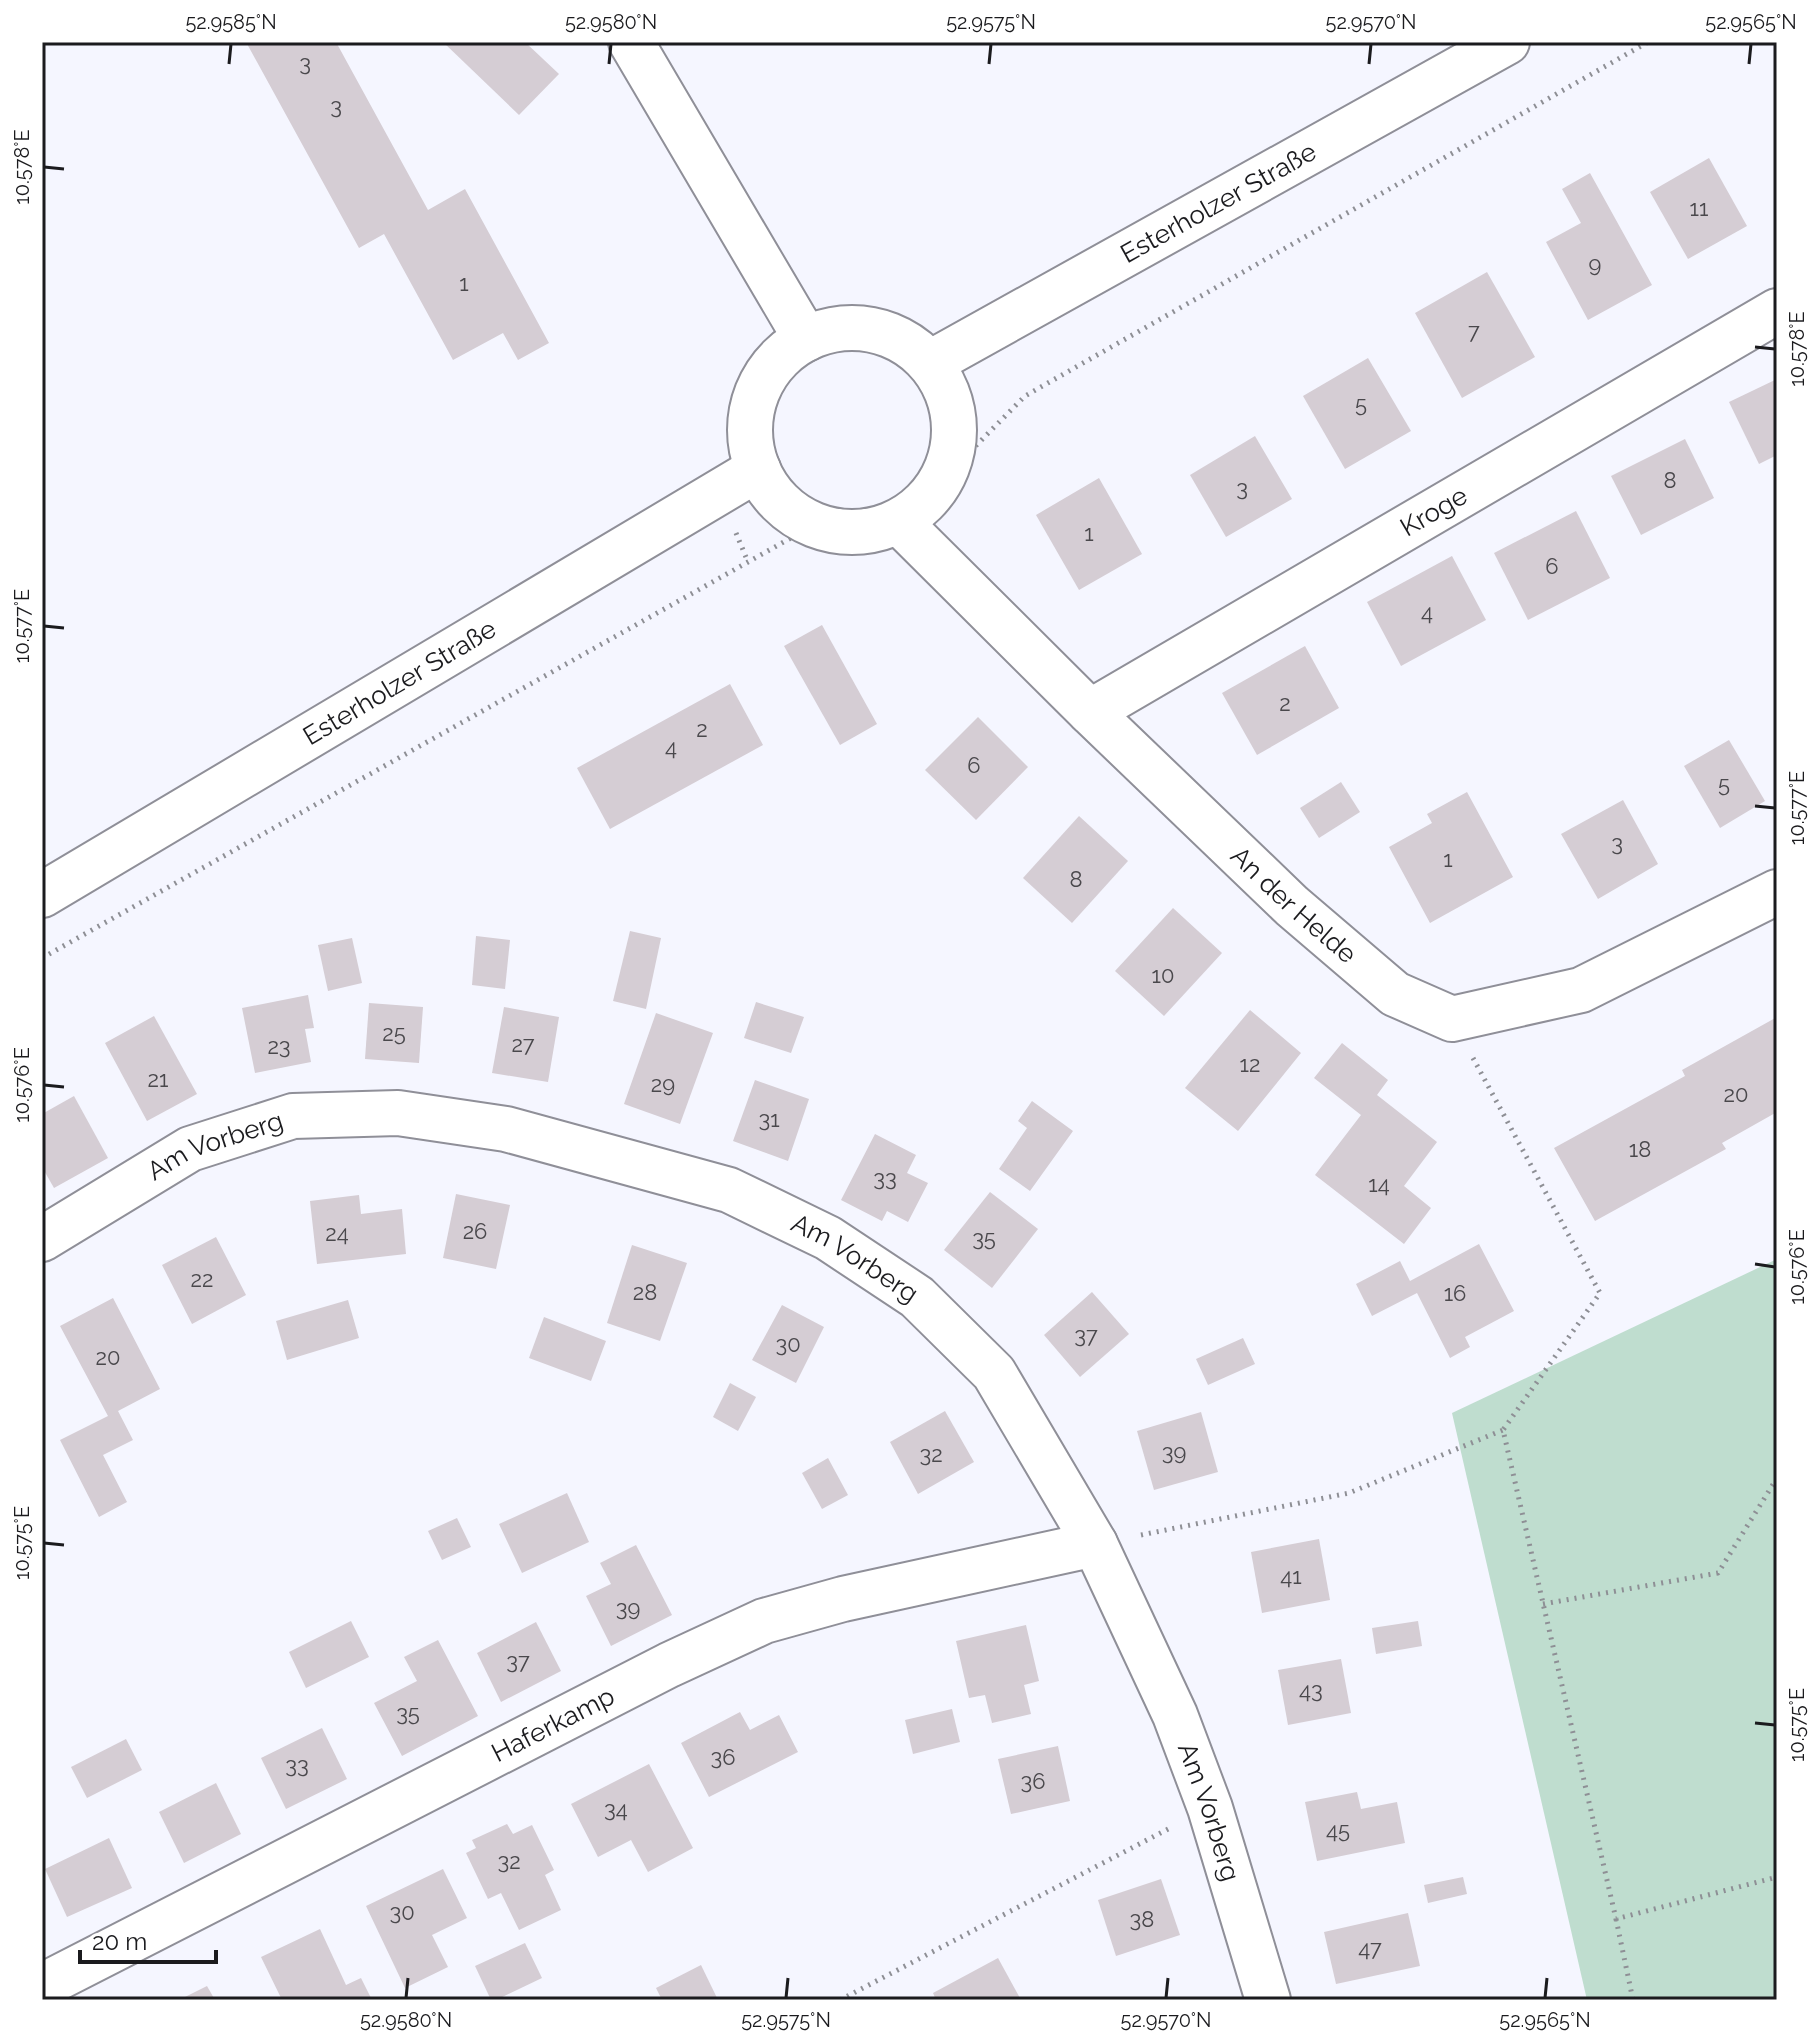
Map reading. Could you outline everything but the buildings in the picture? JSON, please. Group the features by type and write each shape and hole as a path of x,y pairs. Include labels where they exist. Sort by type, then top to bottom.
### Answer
{"street":[{"path":"631,42 806,339"},
{"name":"Esterholzer Straße","path":"930,363 1507,42"},
{"name":"Kroge","path":"1090,712 1777,311"},
{"path":"838,328 872,329 904,341 930,363 947,389 955,420 953,451 942,480 924,504 899,522 878,530 857,533 814,525 780,503 758,469 750,439 752,409 763,381 781,356 806,339 838,328"},
{"name":"Esterholzer Straße","path":"42,895 758,469"},
{"name":"An der Helde","path":"899,522 1090,712 1292,906 1395,994 1452,1019"},
{"path":"1452,1019 1581,990 1777,892"},
{"name":"Am Vorberg","path":"42,1239 190,1149 293,1116 398,1113 506,1129 729,1190 828,1238 917,1297 994,1373 1095,1544 1175,1715 1210,1808 1268,2000"},
{"name":"Haferkamp","path":"42,1986 669,1665 764,1621 843,1599 1095,1544"}],"path":[{"path":"942,480 1025,396 1648,42"},
{"path":"42,958 814,525"},
{"path":"1095,1544 1349,1493 1503,1430 1600,1293 1452,1019"},
{"path":"1503,1430 1633,2000"},
{"path":"1543,1604 1718,1573 1777,1478"},
{"path":"840,2000 1210,1808"},
{"path":"1616,1919 1777,1877"}],"green space":[{"path":"1777,1259 1777,2000 1587,2000 1452,1413"}]}
